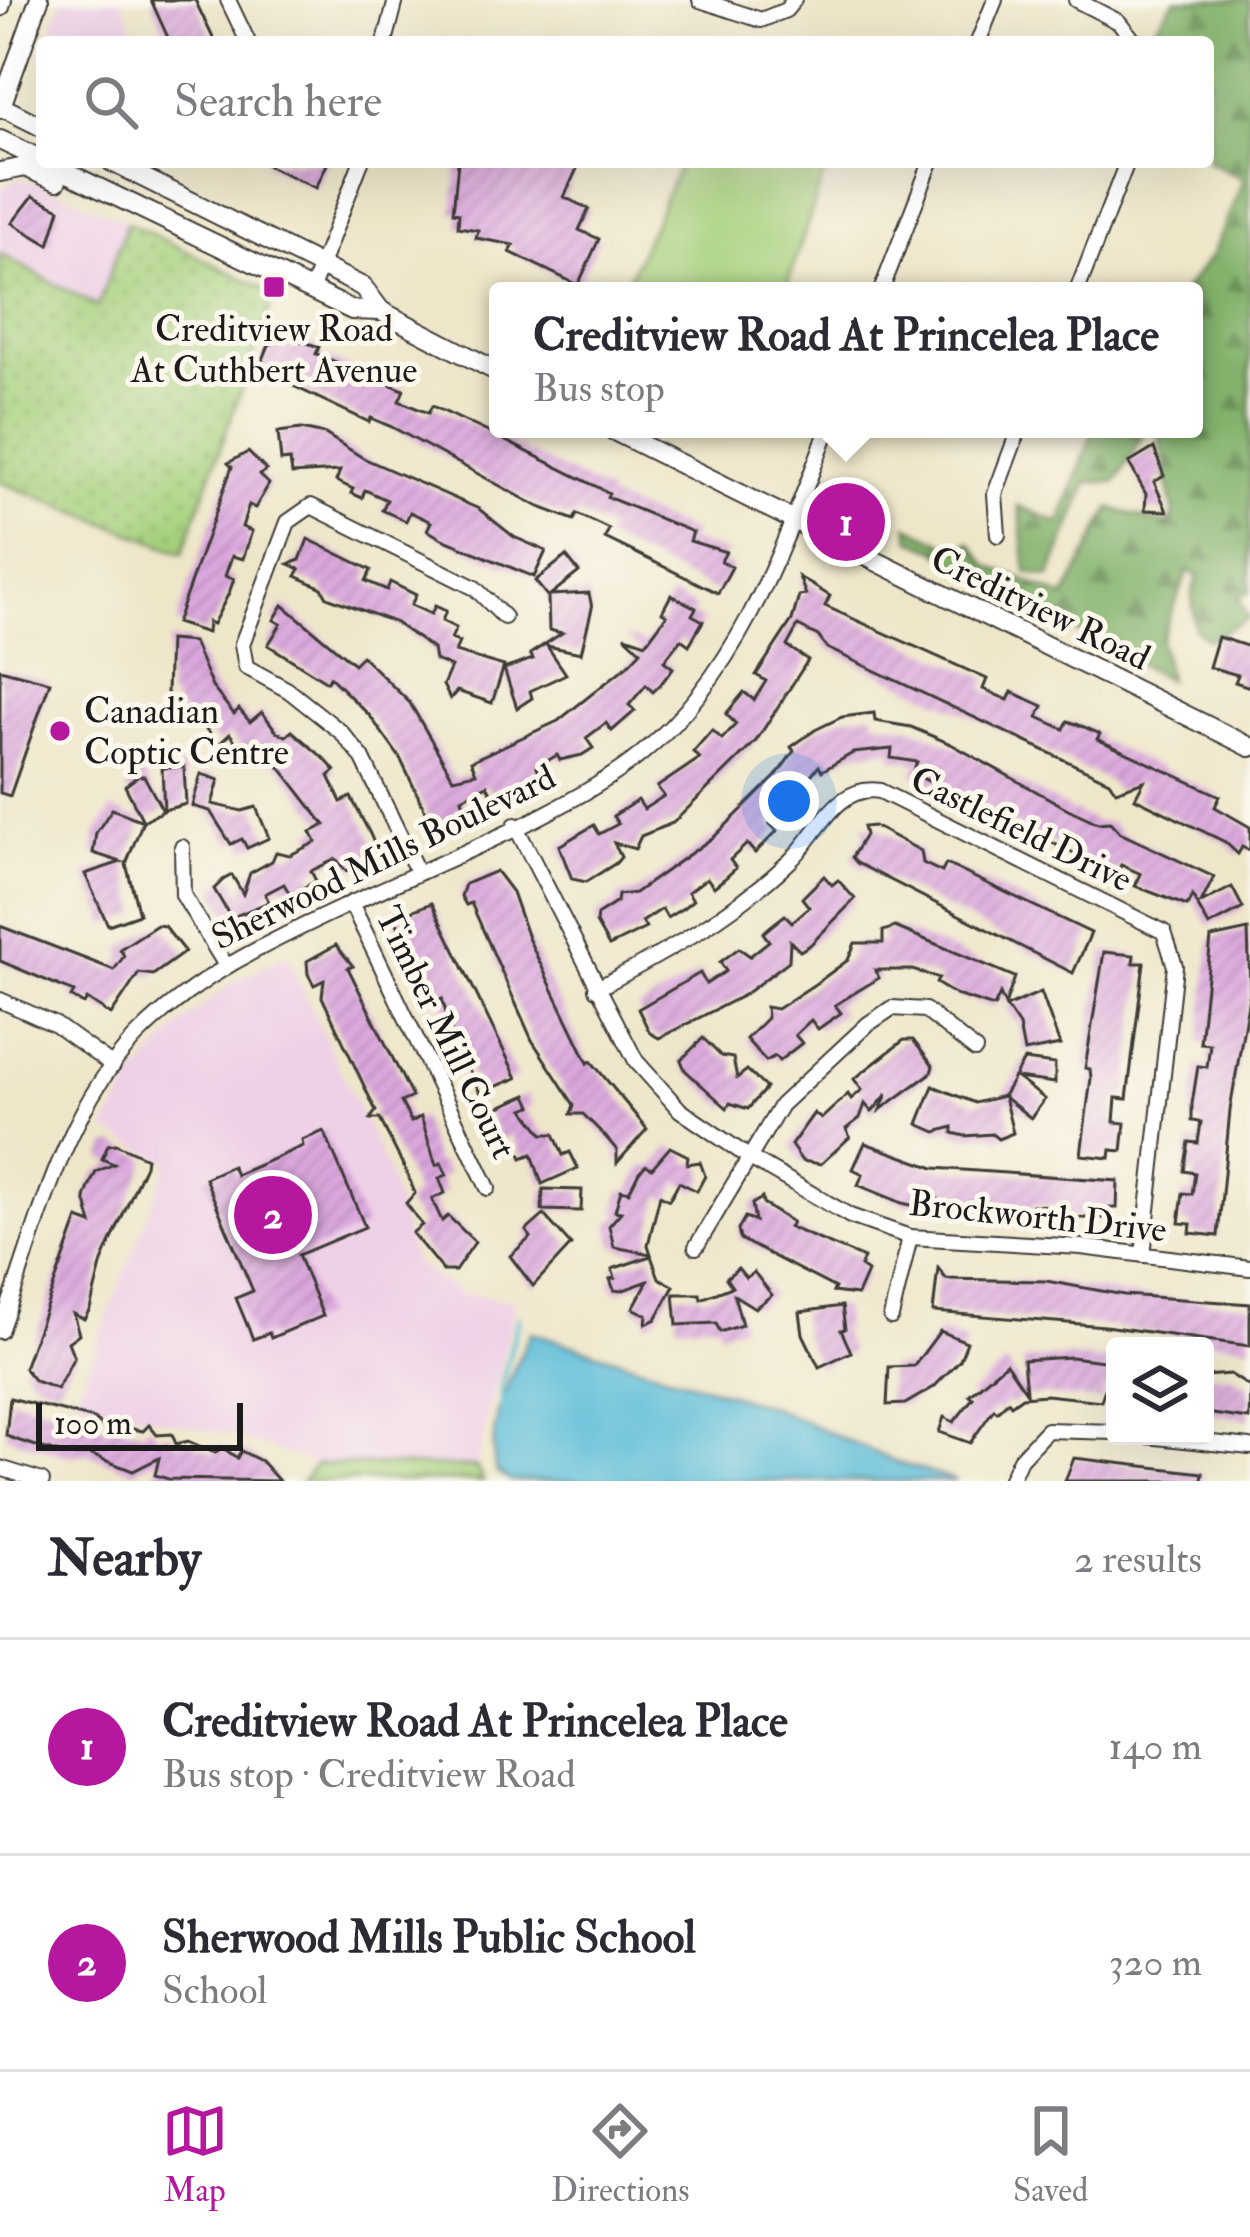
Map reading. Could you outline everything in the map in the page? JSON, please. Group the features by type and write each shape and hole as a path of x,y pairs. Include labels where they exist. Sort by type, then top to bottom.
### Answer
{"main road":[{"path":"36,124 0,107 38,0"},
{"path":"0,140 36,157"},
{"path":"0,172 25,167 92,198 118,198"},
{"path":"58,168 352,310 381,311 489,366"},
{"path":"124,168 364,287 381,311"},
{"name":"Creditview Road","path":"628,438 1250,747"}],"street":[{"path":"228,0 245,36"},
{"path":"387,36 396,0"},
{"path":"700,0 761,20 786,10 794,0"},
{"path":"980,36 995,0"},
{"path":"1076,0 1119,22 1130,36"},
{"path":"311,290 359,168"},
{"path":"884,282 929,168"},
{"path":"1080,282 1125,168"},
{"name":"Sherwood Mills Boulevard","path":"0,1331 86,1106 134,1039 225,964 603,779 664,733 731,649 794,520 825,438"},
{"path":"998,536 995,494 1016,438"},
{"path":"417,871 362,758 314,708 246,667 242,644 288,522 311,506 475,587 504,617"},
{"name":"Castlefield Drive","path":"596,989 734,911 793,859 842,797 866,789 901,802 1164,932 1174,965 1143,1255"},
{"name":"Brockworth Drive","path":"515,824 614,1027 680,1110 750,1158 850,1216 910,1238 1250,1268"},
{"path":"182,847 183,895 225,964"},
{"name":"Timber Mill Court","path":"351,903 488,1188"},
{"path":"0,1000 56,1024 113,1066"},
{"path":"696,1247 782,1105 812,1071 892,1008 925,1010 975,1050"},
{"path":"891,1317 910,1238"},
{"path":"1010,1481 1020,1459 1047,1430 1106,1432"},
{"path":"1214,1443 1250,1447"},
{"path":"0,1468 42,1481"}],"shaded area":[{"path":"62,0 121,0 138,36 49,36"},
{"path":"16,178 40,183 127,222 98,307 0,254 0,191"},
{"path":"286,955 386,1167 414,1263 460,1294 516,1301 476,1467 316,1464 229,1435 75,1399 168,1163 105,1130 134,1078 182,1024 233,982"}],"green space":[{"path":"1175,0 1250,0 1250,592 1238,597 1249,618 1208,639 1195,630 1192,593 1198,575 1188,571 1160,641 1168,680 953,565 937,550 911,540 908,526 956,549 970,542 987,565 1065,598 1110,508 1168,525 1174,515 1160,438 1203,438 1203,282 1190,282 1212,255 1244,179 1214,164 1214,36 1148,36"},
{"path":"678,168 826,168 788,282 627,282"},
{"path":"127,222 275,294 183,553 0,482 0,254 98,307"},
{"path":"1091,438 1142,438 1116,482 1088,482 1050,577 1028,573 1018,506 1060,523"},
{"path":"316,1464 476,1467 483,1481 302,1481"}],"water":[{"path":"531,1332 774,1408 896,1462 956,1481 511,1481 497,1473 494,1438 502,1401"}],"building":[{"path":"151,0 195,0 212,36 167,36"},
{"path":"273,168 325,168 316,188"},
{"path":"457,168 577,168 564,197 589,209 579,230 599,239 579,282 572,282 510,252 514,245 476,238 478,230 458,227 459,213 453,212"},
{"path":"33,196 60,209 49,245 12,223"},
{"path":"287,336 319,347 316,354 404,390 399,401 428,413 432,406 609,493 607,497 693,532 690,541 726,552 721,561 732,567 718,593 605,538 609,529 577,514 574,520 537,506 392,427 371,418 369,422 268,374 260,367 269,345"},
{"path":"301,429 325,434 363,458 479,509 514,537 546,551 534,577 442,539 427,530 431,522 410,512 406,521 382,510 387,500 365,490 362,498 351,493 353,489 336,481 340,471 292,474 290,460 281,461 278,432"},
{"path":"1154,448 1164,476 1154,482 1167,511 1145,510 1146,494 1129,463"},
{"path":"248,452 266,470 260,475 269,484 255,508 249,505 242,527 252,531 243,559 232,556 225,576 234,579 213,624 208,622 207,633 176,623 232,467 228,463"},
{"path":"308,539 371,570 366,581 387,590 390,582 416,595 411,605 431,614 435,606 446,611 442,621 456,628 451,639 459,642 455,652 504,666 492,703 457,691 450,699 443,685 451,667 435,660 433,649 394,622 327,597 322,588 296,576 300,569 289,564 300,560"},
{"path":"566,556 579,572 550,595 589,593 592,608 581,653 547,646 566,674 530,691 532,698 517,708 504,669 533,659 530,654 562,633 549,630 548,597 535,581"},
{"path":"799,577 830,596 825,606 987,679 983,689 1008,700 1012,692 1043,706 1038,717 1064,729 1068,721 1084,727 1100,734 1097,739 1220,796 1215,807 1250,827 1250,851 1242,847 1238,854 1225,842 1135,798 1144,781 1116,791 1109,781 827,648 818,636 798,626 787,646 808,660 756,741 673,823 641,836 635,849 614,843 621,857 616,863 586,882 572,879 559,846 594,825 599,834 618,824 613,816 638,800 644,809 664,796 657,787 700,758 693,752 712,730 722,739 736,724 726,714 744,692 754,700 766,681 756,675 792,620 799,596 806,595"},
{"path":"671,595 696,608 692,615 703,621 689,645 681,639 664,661 673,668 661,684 653,692 646,685 629,705 635,711 612,731 606,723 586,738 593,748 582,755 560,760 557,755 537,767 540,774 493,796 487,785 462,798 465,812 432,825 400,758 370,716 330,677 327,682 268,645 281,624 274,620 283,605 354,664 362,656 410,703 453,778 476,773 471,761 558,721 627,666 641,651 625,636 646,643 667,615 662,612"},
{"path":"1218,637 1250,647 1250,687 1235,682 1238,675 1209,667"},
{"path":"169,640 193,642 212,687 234,714 239,709 250,722 262,712 277,732 286,736 292,731 326,760 335,771 329,776 341,802 351,797 370,834 377,850 370,853 372,860 346,871 336,859 311,871 316,881 290,895 284,884 265,894 269,902 231,918 214,889 223,880 232,875 243,894 250,873 272,861 276,852 290,855 316,842 311,832 325,825 276,762 272,765 255,746 245,754 230,734 219,744 199,721 191,725 185,719 167,692"},
{"path":"0,669 50,682 10,796 0,793"},
{"path":"874,713 875,721 911,727 951,744 1068,809 1098,823 1110,822 1120,833 1214,877 1201,903 1232,887 1243,908 1209,926 1192,896 1187,906 1135,886 1141,874 1121,865 1117,873 1103,868 912,773 917,762 891,758 892,749 853,753 822,771 819,766 803,784 811,791 800,806 792,814 786,807 770,824 777,831 755,853 747,844 730,860 736,868 714,887 707,878 688,892 693,900 683,908 667,918 662,909 642,922 646,928 609,946 596,923 597,915 617,902 618,895 635,893 715,836 776,776 794,751 791,747 842,717"},
{"path":"184,767 186,804 164,810 162,768"},
{"path":"201,774 219,780 212,804 242,811 256,807 269,838 247,848 242,839 231,844 210,811 192,806"},
{"path":"144,776 163,811 143,821 125,786"},
{"path":"112,809 143,821 126,864 139,914 108,925 85,874 121,862 93,853 96,833"},
{"path":"874,826 921,851 923,863 942,872 946,864 1091,933 1073,973 857,863 852,857 865,835 863,827"},
{"path":"496,871 512,892 528,938 588,1063 647,1129 617,1163 617,1150 604,1135 583,1114 571,1114 574,1105 532,1040 471,903 466,905 461,896 465,884"},
{"path":"824,876 832,885 838,880 855,899 810,945 800,951 790,941 789,961 744,995 659,1038 650,1033 638,1009 700,973 706,984 726,971 720,962 739,948 750,956 769,941 763,933 771,926 785,915 792,922 809,907 802,898"},
{"path":"432,903 517,1078 480,1093 452,1034 442,998 435,1001 427,989 397,923 399,916"},
{"path":"157,925 164,926 185,952 153,975 139,973 111,1015 87,999 84,1004 71,997 74,992 0,961 0,926 114,970 124,956 120,949"},
{"path":"895,927 1015,977 1005,1005 1000,994 994,1007 956,995 936,983 939,978 912,970 875,970 879,978 835,1005 841,1013 818,1029 811,1020 795,1035 802,1043 779,1061 775,1056 766,1061 746,1039 767,1018 766,1007 777,1009 848,960 855,943 883,943 883,931"},
{"path":"1248,930 1250,991 1230,1110 1218,1236 1190,1233 1191,1224 1179,1223 1183,1193 1192,1194 1195,1173 1184,1171 1189,1142 1198,1143 1201,1122 1192,1121 1198,1066 1207,1067 1210,1044 1200,1043 1211,938"},
{"path":"336,945 353,966 348,968 412,1097 401,1102 411,1122 421,1117 436,1165 441,1163 447,1175 439,1178 445,1193 432,1199 442,1221 448,1216 475,1242 455,1271 443,1271 412,1233 422,1225 406,1203 415,1193 380,1119 370,1119 376,1111 322,997 324,980 314,985 308,974 307,961"},
{"path":"1104,952 1134,955 1133,963 1144,963 1127,1099 1116,1098 1114,1122 1125,1123 1122,1151 1111,1150 1110,1158 1081,1155 1091,1078 1090,1069 1085,1068"},
{"path":"1041,992 1060,1045 1024,1052 1019,1026 1006,1007"},
{"path":"703,1038 721,1056 733,1058 737,1078 747,1070 766,1088 748,1109 730,1103 727,1108 685,1070 681,1060"},
{"path":"904,1040 913,1040 933,1066 931,1073 880,1110 887,1094 872,1112 865,1104 860,1118 846,1129 850,1137 821,1164 802,1161 791,1145 814,1113 821,1119 848,1094 851,1099 862,1090 854,1079"},
{"path":"1024,1060 1055,1064 1055,1083 1017,1078 1045,1099 1031,1118 1004,1097 1013,1133 998,1139 992,1134 965,1136 953,1133 953,1127 936,1132 918,1124 933,1086 975,1103 1003,1096"},
{"path":"527,1095 532,1106 524,1109 543,1134 554,1134 563,1155 570,1152 578,1168 542,1184 532,1154 522,1158 512,1135 499,1140 488,1112"},
{"path":"324,1131 365,1227 298,1255 323,1316 271,1338 269,1333 253,1339 236,1298 253,1291 205,1178 232,1166 236,1175 303,1146 302,1140"},
{"path":"865,1143 934,1168 1118,1181 1117,1208 1110,1208 1109,1218 1081,1218 1053,1216 1053,1206 1032,1205 1032,1212 1015,1215 947,1211 948,1204 918,1194 915,1206 902,1203 858,1185 863,1174 853,1169"},
{"path":"108,1145 146,1158 145,1165 102,1262 90,1309 84,1319 73,1314 79,1334 68,1342 74,1357 57,1389 35,1381 24,1368 78,1219 92,1224 85,1198 89,1187 96,1172 114,1164 102,1159"},
{"path":"670,1147 688,1156 687,1164 700,1162 705,1176 697,1191 679,1182 669,1200 660,1195 648,1245 651,1254 614,1247 609,1226 621,1212 615,1211 621,1190 629,1192 639,1172 646,1165 652,1168"},
{"path":"543,1189 582,1190 581,1211 542,1210"},
{"path":"762,1198 763,1204 792,1222 789,1227 864,1258 860,1267 867,1272 857,1295 833,1292 835,1288 740,1239 738,1230 745,1217 755,1221 752,1204"},
{"path":"544,1215 571,1245 533,1286 510,1256 531,1237 526,1231"},
{"path":"651,1256 659,1278 674,1286 656,1319 646,1324 647,1315 633,1308 648,1281 621,1291 614,1290 610,1279 615,1278 612,1269"},
{"path":"738,1268 746,1278 754,1272 772,1295 755,1308 734,1295 742,1325 720,1332 716,1323 677,1325 674,1294 700,1294 701,1299 732,1287 726,1278"},
{"path":"938,1268 946,1279 1046,1281 1124,1295 1250,1304 1250,1346 1214,1341 1214,1337 933,1312"},
{"path":"842,1306 845,1329 841,1330 851,1352 819,1367 803,1334 800,1312"},
{"path":"940,1331 967,1342 960,1360 934,1387 905,1404 887,1405 889,1367 914,1366"},
{"path":"1071,1357 1106,1361 1101,1401 1022,1397 1011,1405 1008,1401 997,1412 994,1409 970,1443 939,1432 944,1417 954,1422 973,1398 969,1395 1006,1363 1026,1392 1023,1360"},
{"path":"1230,1374 1250,1387 1249,1419 1214,1414 1214,1375"},
{"path":"10,1398 94,1419 108,1431 110,1424 143,1431 149,1425 157,1435 172,1434 176,1444 188,1441 215,1453 222,1447 237,1458 241,1451 261,1461 279,1481 168,1479 155,1475 159,1458 133,1471 89,1454 69,1456 20,1441 6,1436"},
{"path":"1074,1458 1203,1473 1202,1481 1065,1481"}],"waterway":[{"path":"502,1411 501,1386 519,1317"}],"place":[{"name":"Creditview Road At Cuthbert Avenue","path":"274,287"},
{"name":"Creditview Road At Princelea Place","path":"846,522"},
{"name":"Canadian Coptic Centre","path":"60,731"},
{"name":"Sherwood Mills Public School","path":"273,1215"}]}
